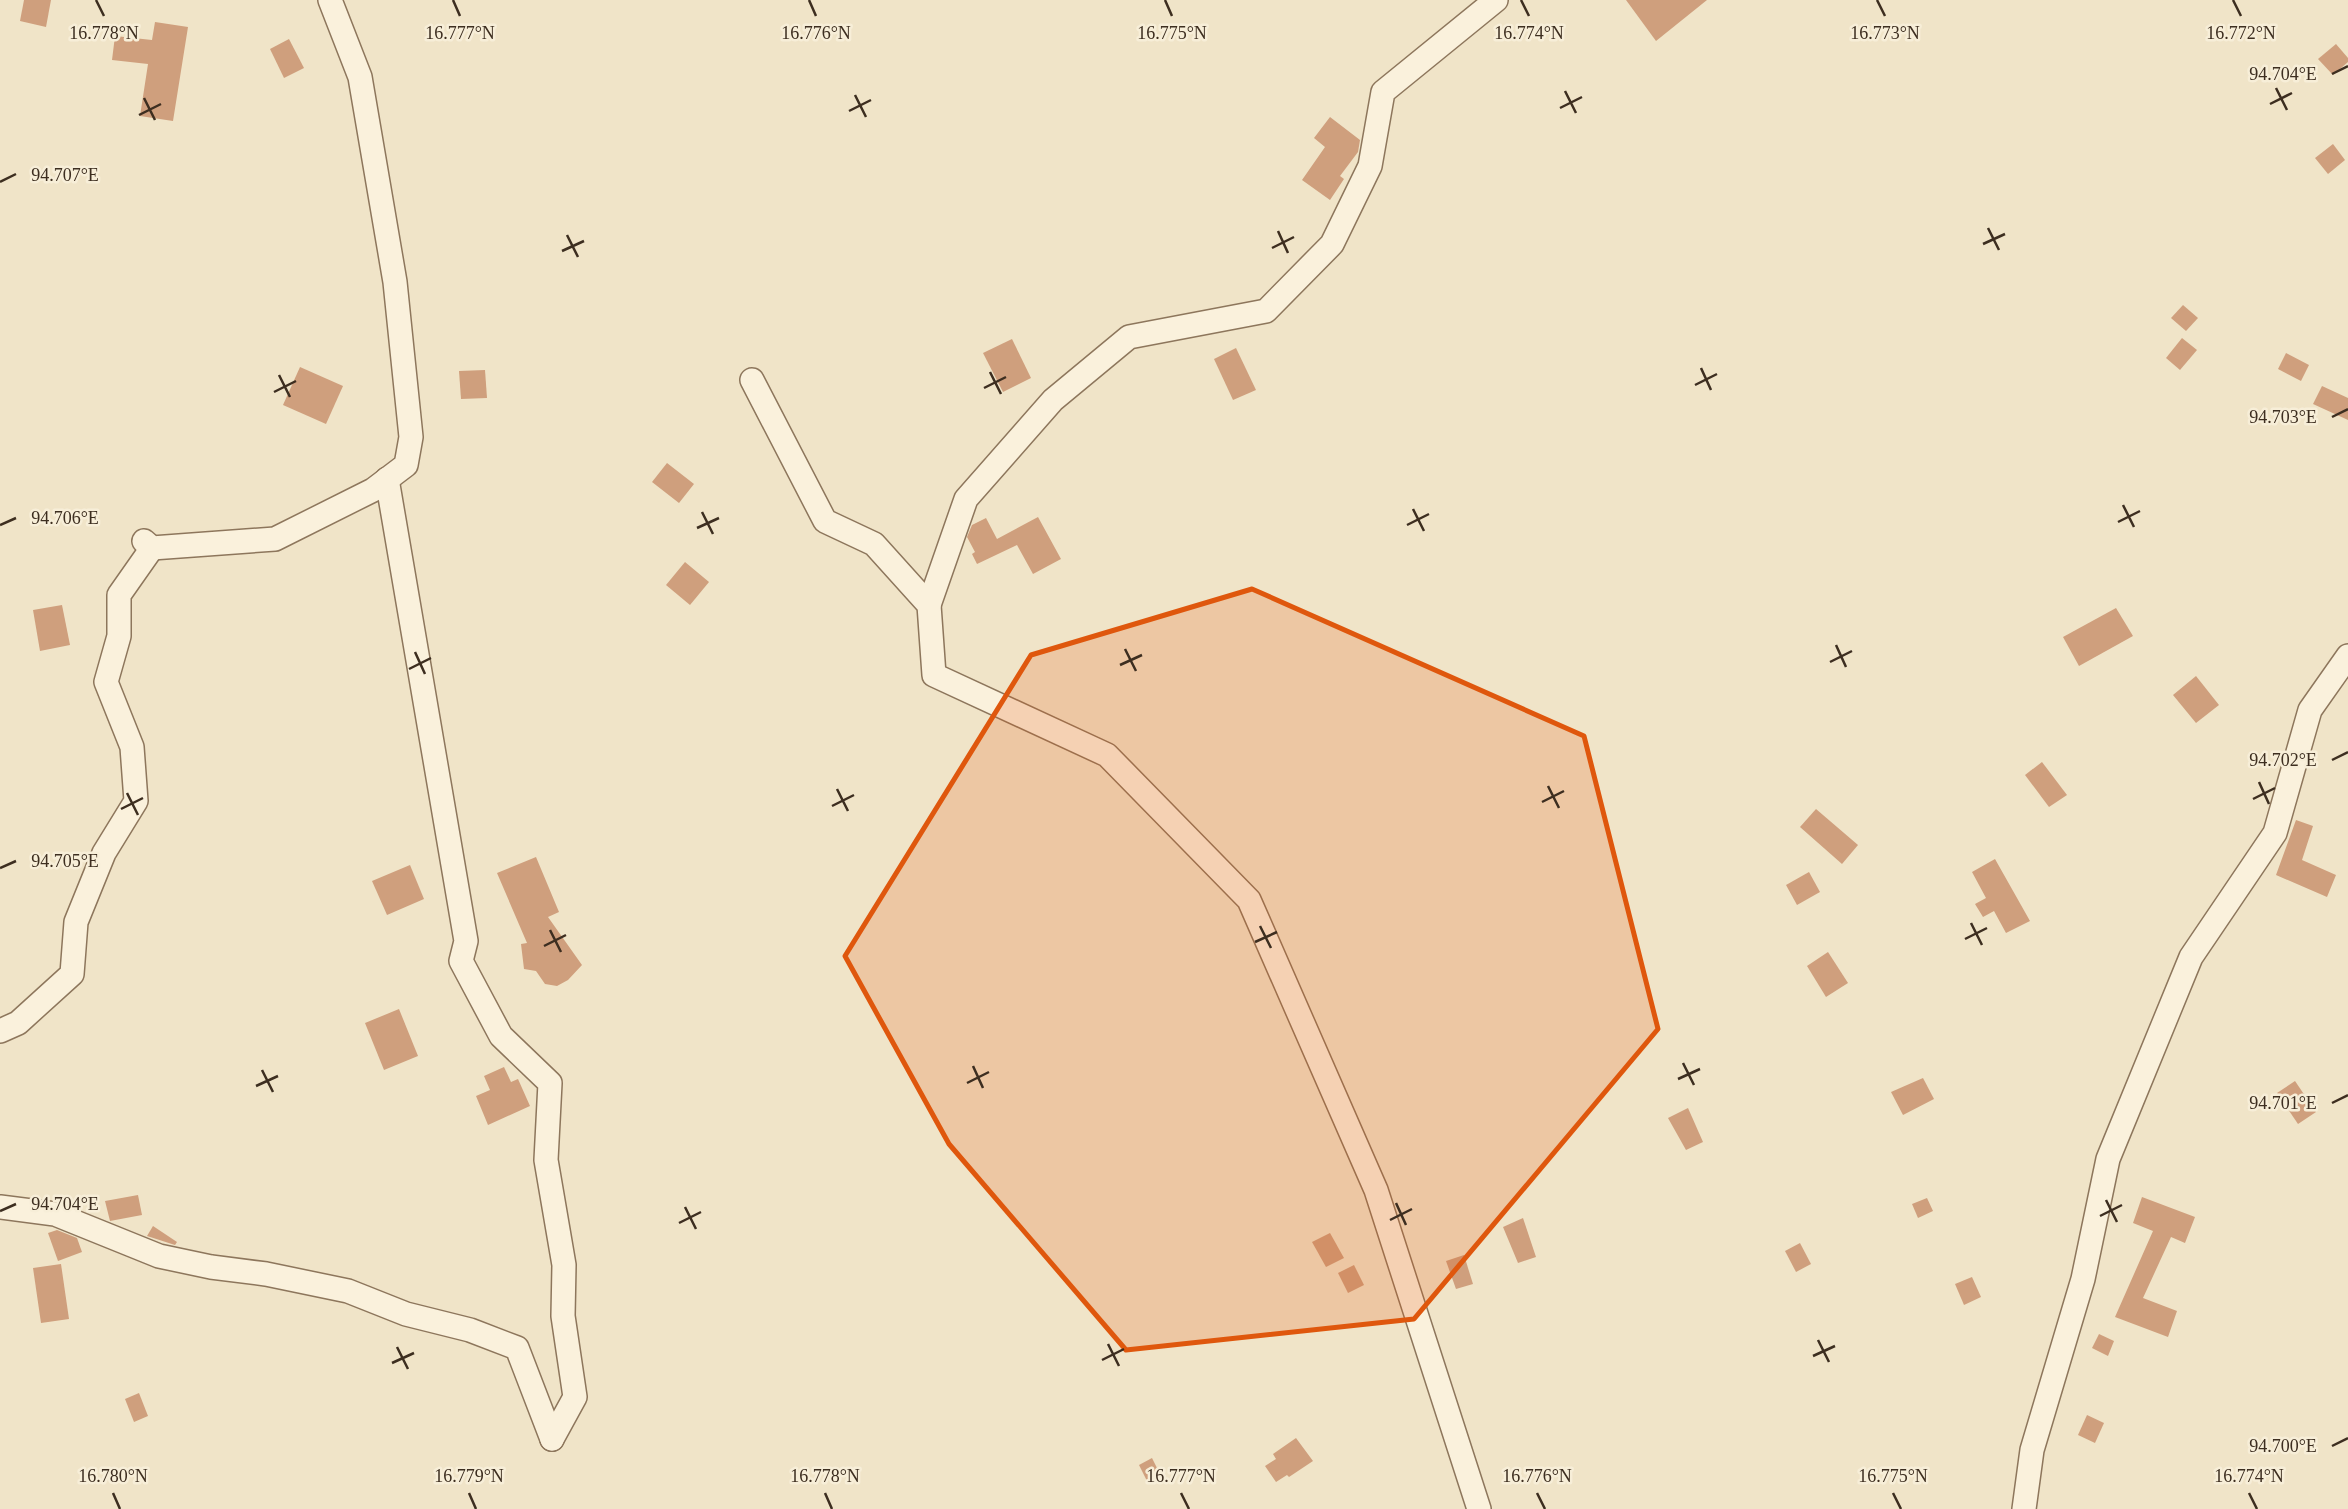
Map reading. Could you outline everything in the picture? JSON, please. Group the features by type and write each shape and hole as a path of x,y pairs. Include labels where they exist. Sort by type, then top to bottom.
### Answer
{"street":[{"path":"0,1031 18,1023 72,974 76,922 104,853 136,801 132,747 106,682 120,636 119,595 148,544 275,538 373,490 406,465 411,437 395,282 360,77 330,0"},
{"path":"1479,1509 1376,1190 1249,900 1107,755 934,675 929,605 966,499 1053,400 1129,337 1266,311 1332,244 1370,166 1383,92 1496,0"},
{"path":"752,380 825,521 874,544 929,605"},
{"path":"0,1207 55,1214 159,1256 348,1291 406,1314 470,1330 517,1348 552,1439 575,1397 564,1316 564,1265 546,1160 550,1083 501,1036 461,961 466,941 387,479"},
{"path":"2024,1509 2032,1450 2083,1279 2108,1159 2190,957 2275,833 2310,710 2348,656"}],"highlighted area":[{"path":"1252,589 1584,736 1658,1029 1414,1319 1126,1350 949,1144 845,956 1031,655"}],"building":[{"path":"24,0 51,0 46,27 20,21"},
{"path":"1626,0 1707,0 1656,41"},
{"path":"155,22 188,27 173,121 140,116 148,64 112,60 115,36 152,40"},
{"path":"289,39 304,68 284,78 270,49"},
{"path":"2336,44 2348,58 2348,62 2333,75 2318,59"},
{"path":"1330,117 1360,140 1358,152 1340,176 1344,179 1330,200 1302,180 1325,147 1314,138"},
{"path":"2333,144 2345,160 2328,174 2315,158"},
{"path":"2183,305 2198,318 2186,331 2171,318"},
{"path":"2182,338 2197,350 2180,370 2166,358"},
{"path":"1012,339 1031,378 1003,392 983,353"},
{"path":"1236,348 1256,390 1233,400 1214,359"},
{"path":"2286,353 2309,365 2301,381 2278,369"},
{"path":"300,367 343,386 326,424 283,405"},
{"path":"485,370 487,398 461,399 459,371"},
{"path":"2322,386 2348,398 2348,420 2313,404"},
{"path":"667,463 694,484 679,503 652,482"},
{"path":"1038,517 1061,559 1033,574 1017,545 977,564 972,554 975,552 967,537 972,525 986,518 997,539"},
{"path":"685,562 709,582 690,605 666,585"},
{"path":"62,605 70,645 40,651 33,610"},
{"path":"2116,608 2133,636 2079,666 2063,637"},
{"path":"2196,676 2219,705 2196,723 2173,695"},
{"path":"2042,762 2067,795 2049,807 2025,775"},
{"path":"1816,809 1858,845 1842,864 1800,827"},
{"path":"2296,820 2313,826 2302,860 2336,875 2327,897 2276,875"},
{"path":"536,857 559,912 548,917 582,965 568,980 557,986 545,984 536,971 524,969 521,944 527,943 497,873"},
{"path":"1995,859 2030,921 2006,933 1994,911 1983,917 1975,904 1986,898 1972,872"},
{"path":"410,865 424,899 387,915 372,881"},
{"path":"1809,872 1820,892 1797,905 1786,885"},
{"path":"1828,952 1848,983 1826,997 1807,966"},
{"path":"399,1009 418,1056 384,1070 365,1023"},
{"path":"504,1067 511,1082 518,1079 530,1106 488,1125 476,1096 490,1090 484,1076"},
{"path":"1923,1078 1934,1099 1903,1115 1891,1092"},
{"path":"2295,1081 2316,1112 2298,1124 2277,1093"},
{"path":"1688,1108 1703,1142 1686,1150 1668,1118"},
{"path":"138,1195 142,1215 110,1221 105,1201"},
{"path":"2142,1197 2195,1217 2185,1243 2171,1237 2143,1298 2177,1311 2168,1337 2115,1317 2153,1231 2133,1223"},
{"path":"1927,1198 1933,1211 1918,1218 1912,1204"},
{"path":"1523,1218 1536,1257 1518,1263 1503,1227"},
{"path":"153,1226 177,1242 175,1245 147,1236"},
{"path":"57,1230 77,1238 82,1252 58,1261 48,1233"},
{"path":"1330,1233 1344,1258 1326,1267 1312,1242"},
{"path":"1800,1243 1811,1264 1796,1272 1785,1251"},
{"path":"1464,1255 1473,1284 1456,1289 1446,1261"},
{"path":"61,1264 69,1319 41,1323 33,1268"},
{"path":"1354,1265 1364,1285 1348,1293 1338,1273"},
{"path":"1972,1277 1981,1297 1964,1305 1955,1284"},
{"path":"2099,1334 2114,1341 2108,1356 2092,1348"},
{"path":"139,1393 148,1416 134,1422 125,1399"},
{"path":"2087,1415 2104,1423 2095,1443 2078,1435"},
{"path":"1296,1438 1313,1461 1276,1482 1265,1466 1276,1459 1273,1454"},
{"path":"1152,1458 1161,1476 1148,1483 1139,1465"}]}
